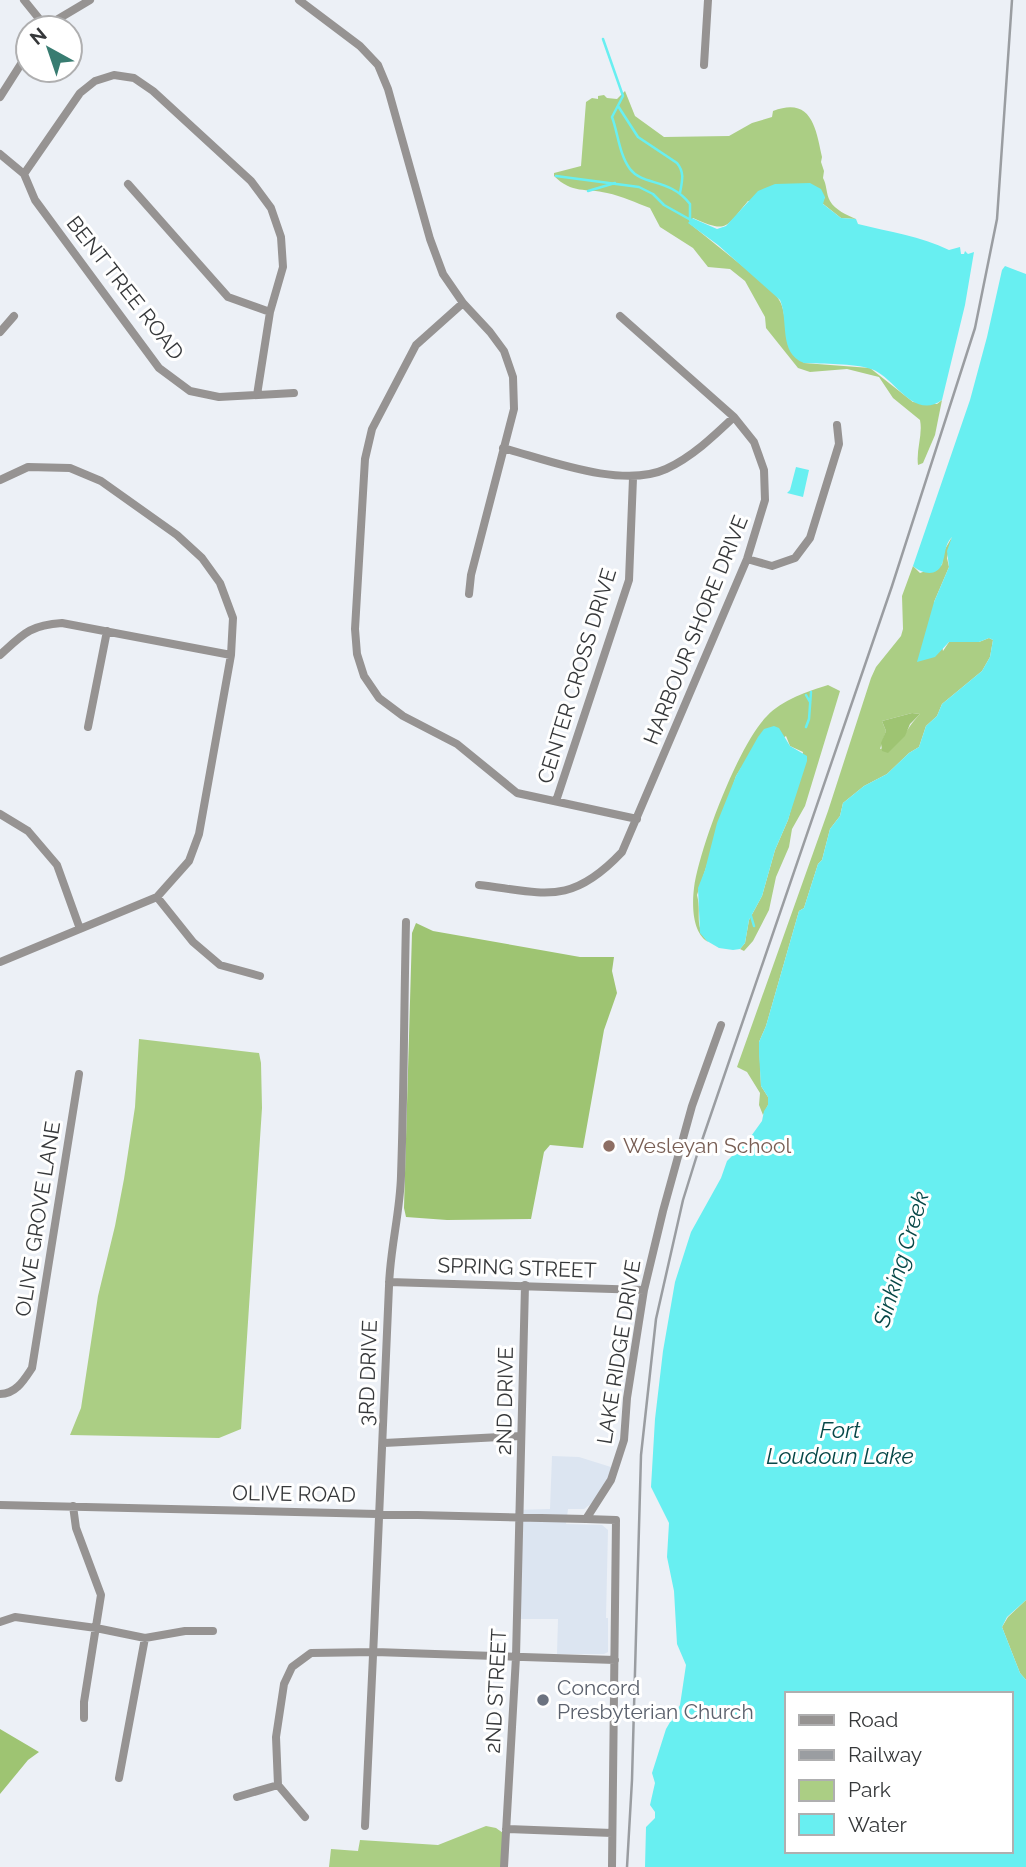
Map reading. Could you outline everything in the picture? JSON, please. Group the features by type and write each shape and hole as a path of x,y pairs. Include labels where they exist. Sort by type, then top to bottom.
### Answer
{"street":[{"path":"66,14 90,0"},
{"path":"299,0 360,46 378,65 388,89 430,239 443,274 463,303 504,351 513,377 514,410 471,575 469,594"},
{"path":"704,65 708,0"},
{"path":"0,97 14,74"},
{"path":"24,174 80,93 94,81 114,75 134,78 153,91 251,181 271,208 281,237 283,267 270,312 257,396"},
{"name":"BENT TREE ROAD","path":"0,154 24,174 35,200 159,368 190,391 219,397 294,393"},
{"path":"128,184 228,297 270,312"},
{"path":"463,303 416,345 372,429 365,459 355,629 357,654 364,676 379,698 403,716 457,744 517,793 637,819"},
{"path":"0,332 14,316"},
{"name":"HARBOUR SHORE DRIVE","path":"480,885 545,893 566,891 603,873 622,852 747,559 765,500 764,470 754,442 734,417 620,316"},
{"path":"503,448 633,478 665,469 701,447 734,417"},
{"path":"747,559 772,566 795,558 810,538 839,444 836,425"},
{"path":"0,481 28,467 70,468 101,481 177,535 202,558 220,583 233,618 231,655 199,834 190,861 157,897 0,962"},
{"name":"CENTER CROSS DRIVE","path":"556,801 629,580 633,478"},
{"path":"0,655 20,636 40,625 62,623 231,655"},
{"path":"88,727 107,631"},
{"path":"0,814 29,831 57,865 80,929"},
{"path":"157,897 193,943 220,965 260,976"},
{"name":"3RD DRIVE","path":"365,1826 374,1652 377,1514 384,1443 389,1282 401,1179 406,922"},
{"name":"LAKE RIDGE DRIVE","path":"586,1519 611,1480 624,1440 627,1398 644,1290 692,1106 721,1025"},
{"name":"OLIVE GROVE LANE","path":"0,1394 5,1395 20,1386 32,1368 79,1074"},
{"name":"SPRING STREET","path":"389,1282 644,1290"},
{"name":"2ND DRIVE","path":"520,1517 525,1285"},
{"path":"384,1443 522,1436"},
{"name":"OLIVE ROAD","path":"0,1504 586,1519"},
{"path":"73,1506 76,1528 101,1595 84,1702 84,1718"},
{"name":"2ND STREET","path":"504,1867 516,1657 520,1517"},
{"path":"586,1519 616,1520 612,1867"},
{"path":"0,1622 15,1617 145,1637 185,1631 213,1631"},
{"path":"119,1778 145,1637"},
{"path":"304,1818 278,1785 276,1737 284,1684 292,1667 311,1653 374,1652 615,1660"},
{"path":"237,1797 278,1785"},
{"path":"506,1829 612,1833"}],"shaded area":[{"path":"552,1456 579,1457 614,1468 596,1500 584,1509 568,1509 566,1524 602,1525 608,1530 608,1652 604,1654 557,1654 558,1619 514,1619 515,1510 550,1509"}],"green space":[{"path":"625,91 635,116 664,137 729,136 752,123 772,117 773,111 786,108 796,108 810,118 820,146 823,178 829,198 838,210 856,219 841,218 822,203 825,197 748,201 725,226 713,226 693,218 689,223 771,289 781,304 789,331 804,363 870,368 913,402 937,404 942,400 935,435 923,463 918,465 920,420 893,398 879,377 847,369 810,372 798,368 766,328 765,317 745,281 730,269 708,267 693,248 660,227 650,208 613,194 567,186 554,176 554,173 581,166 586,102 604,95 617,99"},
{"path":"952,537 947,558 949,567 934,602 943,651 949,642 979,642 989,638 993,640 990,657 982,671 942,704 937,716 926,726 919,747 887,774 864,786 843,803 840,816 830,829 804,908 799,911 759,1042 761,1086 768,1097 768,1105 763,1115 759,1105 760,1093 747,1072 737,1067 828,811 871,678 876,667 901,636 902,596 913,566 920,573 942,565 944,551","holes":["912,713 920,714 900,740 880,749 886,731 882,721"]},
{"path":"828,685 840,691 805,806 792,829 789,847 776,877 769,910 753,941 744,951 740,949 745,943 749,920 762,896 775,850 788,820 803,752 790,746 786,736 741,768 736,776 697,895 699,925 708,942 703,938 696,925 693,910 694,888 712,824 733,772 756,730 773,710 796,697"},
{"path":"912,713 920,714 910,724 905,736 888,753 882,751 881,743 886,731 882,721"},
{"path":"416,923 433,931 580,957 614,957 612,971 617,993 604,1030 583,1148 550,1145 544,1152 531,1219 447,1220 406,1217 404,1208 412,933"},
{"path":"139,1039 259,1053 262,1108 241,1429 219,1438 70,1435 81,1408 98,1296 124,1179 135,1107"},
{"path":"1026,1600 1026,1680 1020,1673 1002,1627 1008,1617"},
{"path":"0,1729 39,1752 28,1760 0,1794"},
{"path":"486,1826 503,1833 501,1867 329,1867 331,1849 358,1851 360,1840 438,1845"}],"water":[{"path":"810,183 821,189 825,197 823,204 841,218 856,219 858,224 916,238 949,250 960,247 961,254 965,251 968,254 974,252 965,305 942,400 932,405 922,405 904,395 871,369 804,363 796,358 787,344 780,300 718,245 688,223 692,218 717,229 726,226 758,191 775,184"},
{"name":"Fort Loudoun Lake","path":"1005,266 1026,274 1026,1600 1007,1617 1002,1627 1020,1673 1026,1680 1026,1867 645,1867 646,1827 655,1818 655,1812 650,1805 655,1783 652,1773 666,1729 680,1705 686,1665 677,1644 674,1591 667,1557 669,1523 651,1487 655,1419 675,1282 691,1232 721,1178 727,1161 749,1139 762,1121 768,1105 768,1097 761,1086 759,1042 799,911 804,908 830,829 840,816 843,803 864,786 887,774 919,747 926,726 937,716 942,704 982,671 990,657 993,640 989,638 979,642 949,642 935,657 917,662 934,602 949,567 947,551 952,537 937,571 925,572 913,566 970,400 1002,270"},
{"path":"796,467 809,470 803,497 787,493"},
{"path":"774,726 779,728 790,746 807,756 807,761 775,850 762,896 749,920 745,943 740,949 719,948 700,933 698,888 717,823 736,776 764,729"}],"waterway":[{"path":"603,39 623,96 612,117 626,163 635,174 666,186 682,196 690,204 690,220"},
{"path":"618,106 638,137 680,167 680,193"},
{"path":"556,176 639,187 689,219"},
{"path":"588,191 615,183"},
{"path":"806,727 811,692"},
{"path":"806,695 810,702"},
{"path":"751,916 754,926"}],"railway":[{"path":"627,1867 641,1455 656,1319 683,1200 697,1155 892,586 975,328 997,219 1012,0"}],"place":[{"name":"Wesleyan School","path":"609,1146"},
{"name":"Concord Presbyterian Church","path":"543,1700"}],"water label":[{"name":"Sinking Creek","path":"901,1259"}]}
